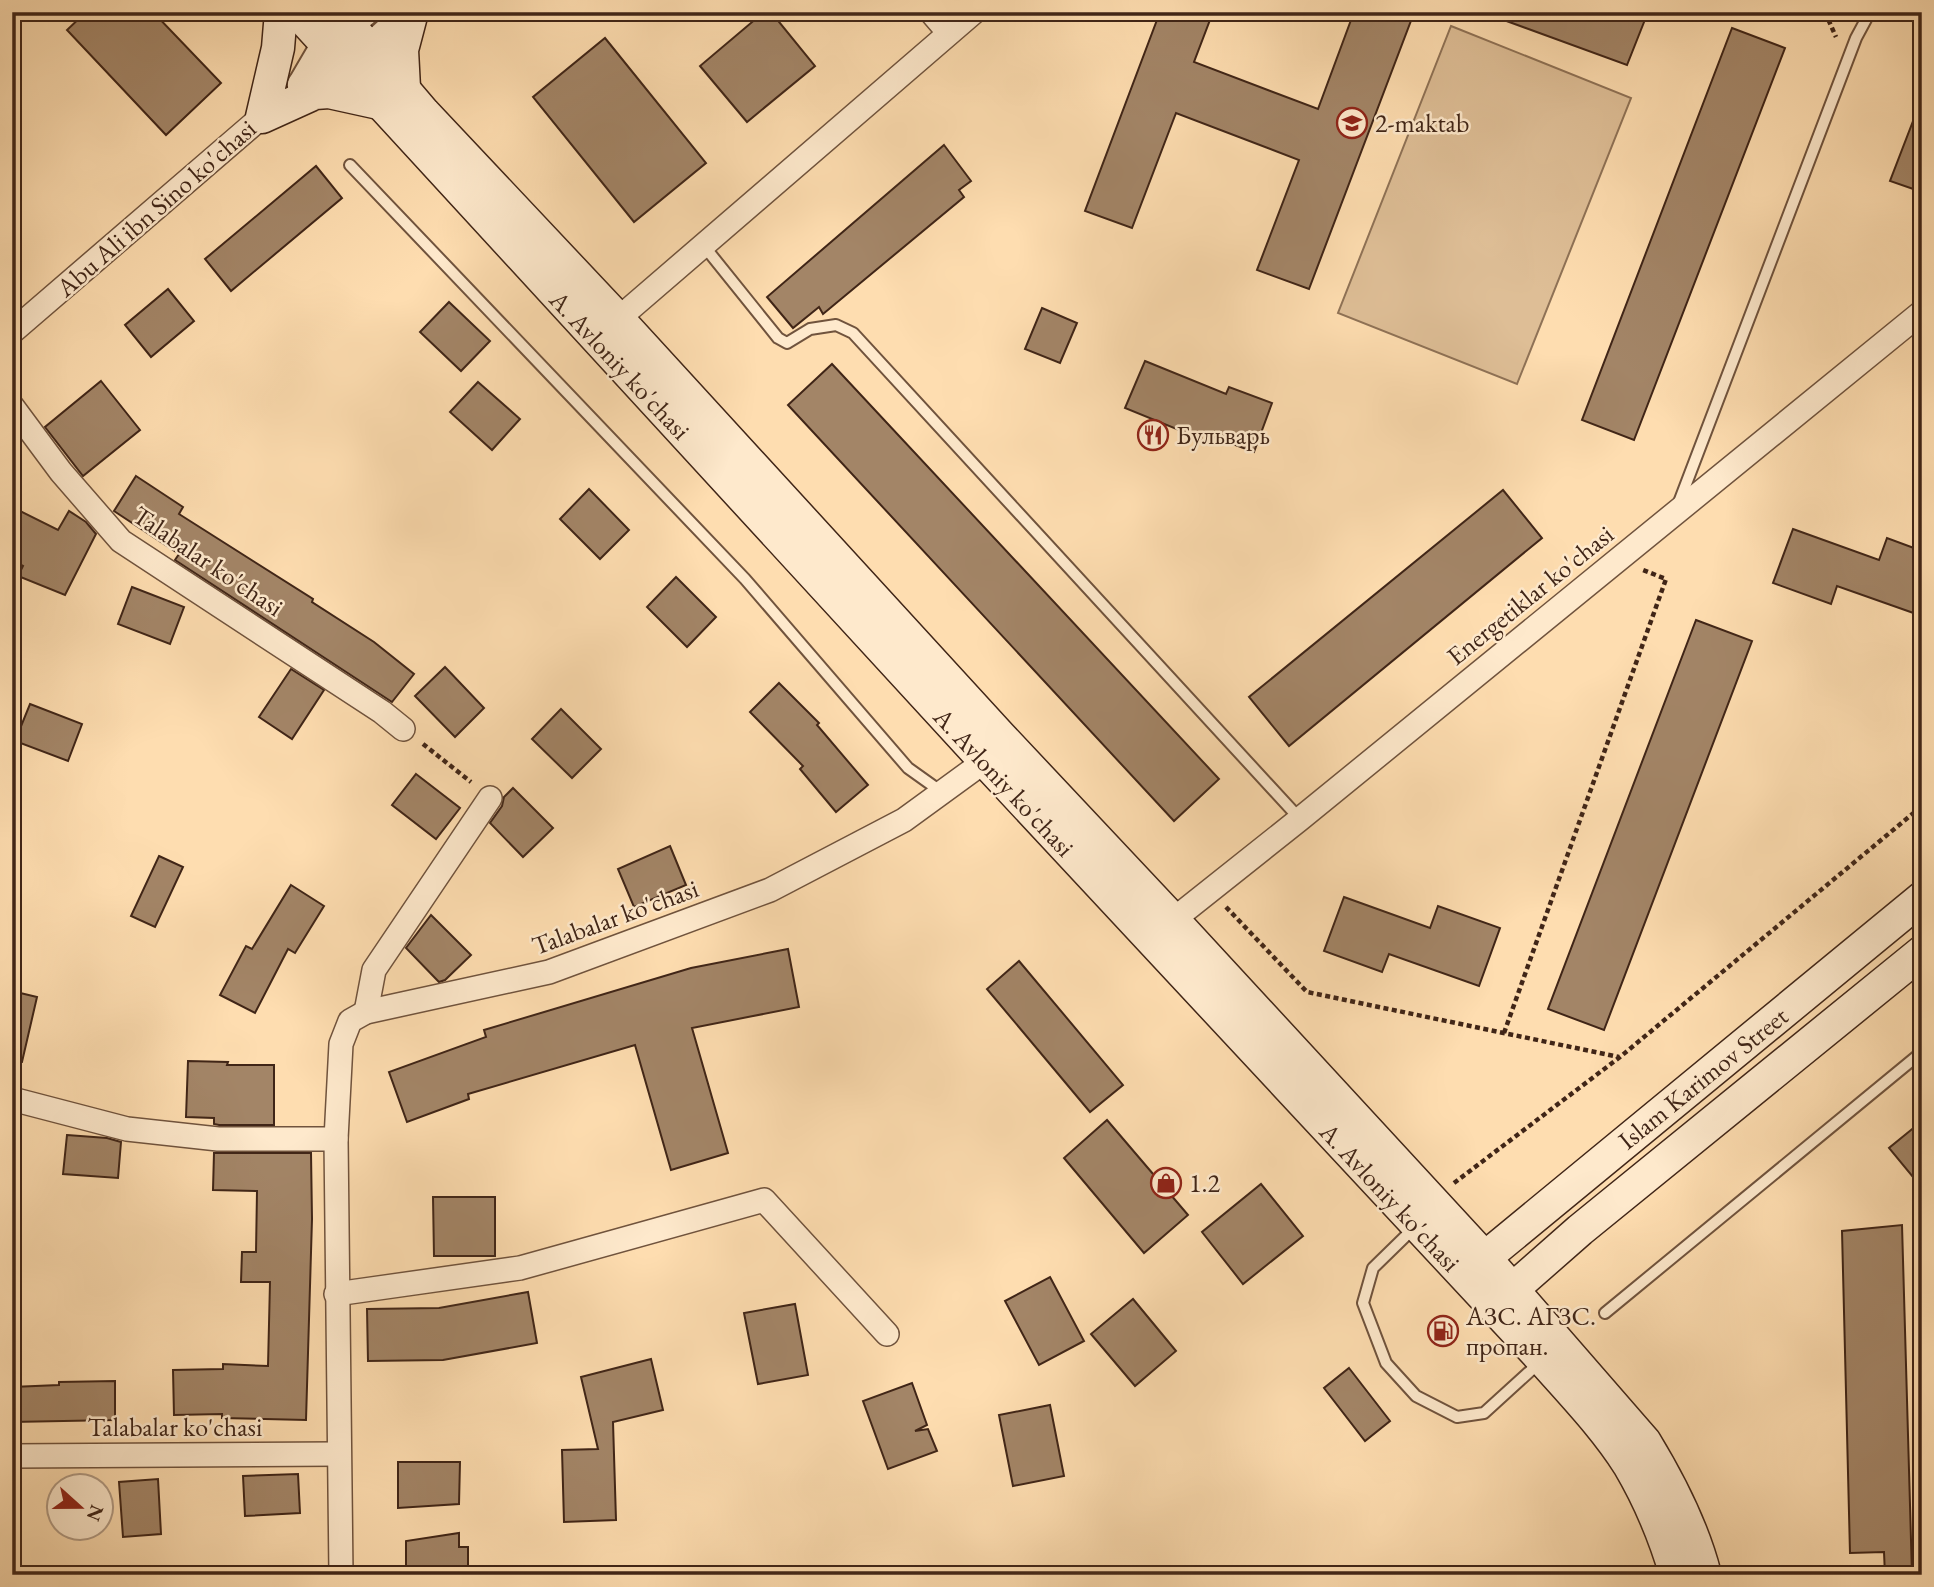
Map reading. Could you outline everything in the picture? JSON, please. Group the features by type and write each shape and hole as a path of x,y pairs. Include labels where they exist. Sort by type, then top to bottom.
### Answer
{"main road":[{"path":"262,117 278,48 281,12"},
{"name":"A. Avloniy ko'chasi","path":"297,12 349,35 391,95 985,761 1645,1442 1662,1469 1685,1519 1704,1575"},
{"path":"262,117 315,93 391,95 411,12"},
{"name":"A. Avloniy ko'chasi","path":"391,95 618,319 1001,737 1173,920 1424,1213"},
{"name":"Islam Karimov Street","path":"1474,1267 1922,898"},
{"name":"Islam Karimov Street","path":"1503,1298 1580,1230 1922,952"},
{"name":"A. Avloniy ko'chasi","path":"1503,1298 1542,1360 1598,1424 1628,1464 1669,1549 1676,1575"}],"street":[{"name":"Abu Ali ibn Sino ko'chasi","path":"14,328 302,85 349,35 411,12"},
{"path":"931,12 949,33"},
{"path":"618,319 974,12"},
{"name":"Energetiklar ko'chasi","path":"1173,920 1922,312"},
{"name":"Talabalar ko'chasi","path":"12,406 61,472 121,541 382,712 403,729"},
{"name":"Talabalar ko'chasi","path":"366,1012 549,972 770,890 904,820 985,761"},
{"path":"341,1575 336,1139 341,1044 349,1021 366,1012 374,970 490,798"},
{"path":"12,1099 127,1129 218,1139 336,1139"},
{"path":"336,1294 520,1268 764,1200 887,1334"},
{"name":"Talabalar ko'chasi","path":"12,1455 338,1454"}],"lane":[{"path":"1674,514 1851,51 1870,12"},
{"path":"350,165 745,579 908,768 943,793"},
{"path":"704,246 778,338 787,343 810,329 836,325 853,333 1300,819"},
{"path":"1605,1313 1922,1052"},
{"path":"1424,1213 1373,1268 1363,1303 1385,1363 1416,1396 1457,1417 1484,1413 1542,1360"}],"path":[{"path":"1504,1033 1666,579 1617,560"},
{"path":"403,729 490,798"},
{"path":"1424,1213 1619,1057 1922,806"},
{"path":"1210,891 1307,992 1619,1057"}],"shaded area":[{"path":"1451,26 1631,98 1517,384 1338,313"}],"building":[{"path":"86,12 153,12 221,83 166,135 67,30"},
{"path":"764,12 771,12 815,66 747,122 700,66"},
{"path":"1160,12 1213,12 1194,62 1318,109 1354,12 1398,12 1412,18 1309,289 1257,270 1299,160 1176,113 1132,228 1085,211"},
{"path":"1490,12 1648,12 1627,65 1490,15"},
{"path":"1732,28 1785,48 1634,440 1582,420"},
{"path":"605,38 706,163 634,222 533,97"},
{"path":"1922,103 1922,192 1890,181"},
{"path":"944,145 971,181 959,190 964,197 823,314 819,307 793,328 767,297"},
{"path":"316,166 342,198 231,291 205,259"},
{"path":"168,289 194,321 151,357 125,325"},
{"path":"449,302 490,341 461,371 420,332"},
{"path":"1042,308 1077,323 1060,363 1025,349"},
{"path":"1145,361 1226,394 1229,387 1272,403 1254,452 1203,433 1201,439 1125,408"},
{"path":"832,364 1219,779 1174,821 788,405"},
{"path":"101,381 140,430 83,476 45,427"},
{"path":"478,382 520,419 492,450 450,412"},
{"path":"136,476 183,507 179,514 313,599 312,602 374,642 414,674 392,702 175,560 179,554 114,511"},
{"path":"589,489 629,530 600,559 560,519"},
{"path":"1503,490 1542,538 1289,746 1249,697"},
{"path":"12,507 58,530 69,511 86,522 96,534 65,595 18,576 23,566 12,560"},
{"path":"1793,529 1879,560 1887,538 1922,551 1922,616 1837,586 1831,604 1773,583"},
{"path":"676,577 716,617 687,647 647,607"},
{"path":"132,587 184,607 170,644 118,624"},
{"path":"1696,620 1752,641 1604,1030 1548,1009"},
{"path":"445,667 484,708 455,737 415,696"},
{"path":"291,669 324,690 292,739 259,717"},
{"path":"779,683 819,723 817,725 868,785 836,812 800,769 803,766 750,712"},
{"path":"30,704 82,724 68,761 15,741"},
{"path":"561,709 601,749 572,778 532,739"},
{"path":"416,774 460,808 436,839 392,805"},
{"path":"513,788 553,828 523,857 490,823 502,806 504,797"},
{"path":"670,846 686,885 634,907 618,869"},
{"path":"159,856 183,867 155,927 131,916"},
{"path":"291,885 324,906 295,953 288,949 255,1013 220,995 246,946 252,949"},
{"path":"1344,897 1430,928 1438,906 1500,928 1479,986 1389,954 1382,972 1324,951"},
{"path":"431,915 471,955 445,980 439,982 406,948"},
{"path":"788,949 799,1007 692,1028 728,1153 671,1170 635,1045 468,1094 469,1099 407,1122 389,1072 486,1037 484,1030 691,968"},
{"path":"1019,961 1123,1085 1090,1112 987,989"},
{"path":"12,991 37,997 22,1062 12,1061"},
{"path":"188,1061 228,1062 227,1065 274,1065 274,1125 219,1125 214,1124 214,1118 186,1117"},
{"path":"1107,1120 1188,1215 1144,1253 1064,1158"},
{"path":"1922,1121 1922,1188 1889,1148"},
{"path":"67,1135 107,1138 121,1142 118,1178 63,1174"},
{"path":"214,1153 311,1153 312,1219 306,1420 222,1418 222,1414 174,1415 173,1370 223,1369 223,1364 268,1366 270,1282 241,1282 242,1252 256,1252 257,1191 213,1190"},
{"path":"1261,1184 1303,1236 1243,1284 1202,1232"},
{"path":"433,1197 495,1197 495,1256 434,1256"},
{"path":"1902,1225 1912,1575 1885,1575 1884,1552 1850,1553 1842,1231"},
{"path":"1050,1277 1084,1341 1039,1365 1005,1301"},
{"path":"528,1292 537,1343 443,1360 368,1361 367,1309 439,1308"},
{"path":"1133,1299 1176,1351 1135,1386 1091,1334"},
{"path":"795,1304 808,1375 758,1384 744,1313"},
{"path":"651,1359 663,1410 613,1422 616,1520 564,1522 562,1450 598,1449 581,1377"},
{"path":"1349,1368 1390,1421 1365,1441 1324,1388"},
{"path":"115,1381 115,1420 12,1422 12,1387 59,1385 59,1382"},
{"path":"912,1383 927,1425 915,1431 928,1429 937,1451 888,1469 863,1401"},
{"path":"1050,1405 1064,1476 1013,1486 999,1415"},
{"path":"398,1462 460,1462 459,1504 398,1508"},
{"path":"298,1474 300,1513 245,1516 243,1476"},
{"path":"158,1479 161,1534 123,1537 119,1482"},
{"path":"459,1533 459,1547 468,1547 468,1575 406,1575 406,1541"}],"place":[{"name":"2-maktab","path":"1352,123"},
{"name":"Бульварь","path":"1153,435"},
{"name":"1.2","path":"1166,1183"},
{"name":"АЗС. АГЗС. пропан.","path":"1443,1331"}]}
